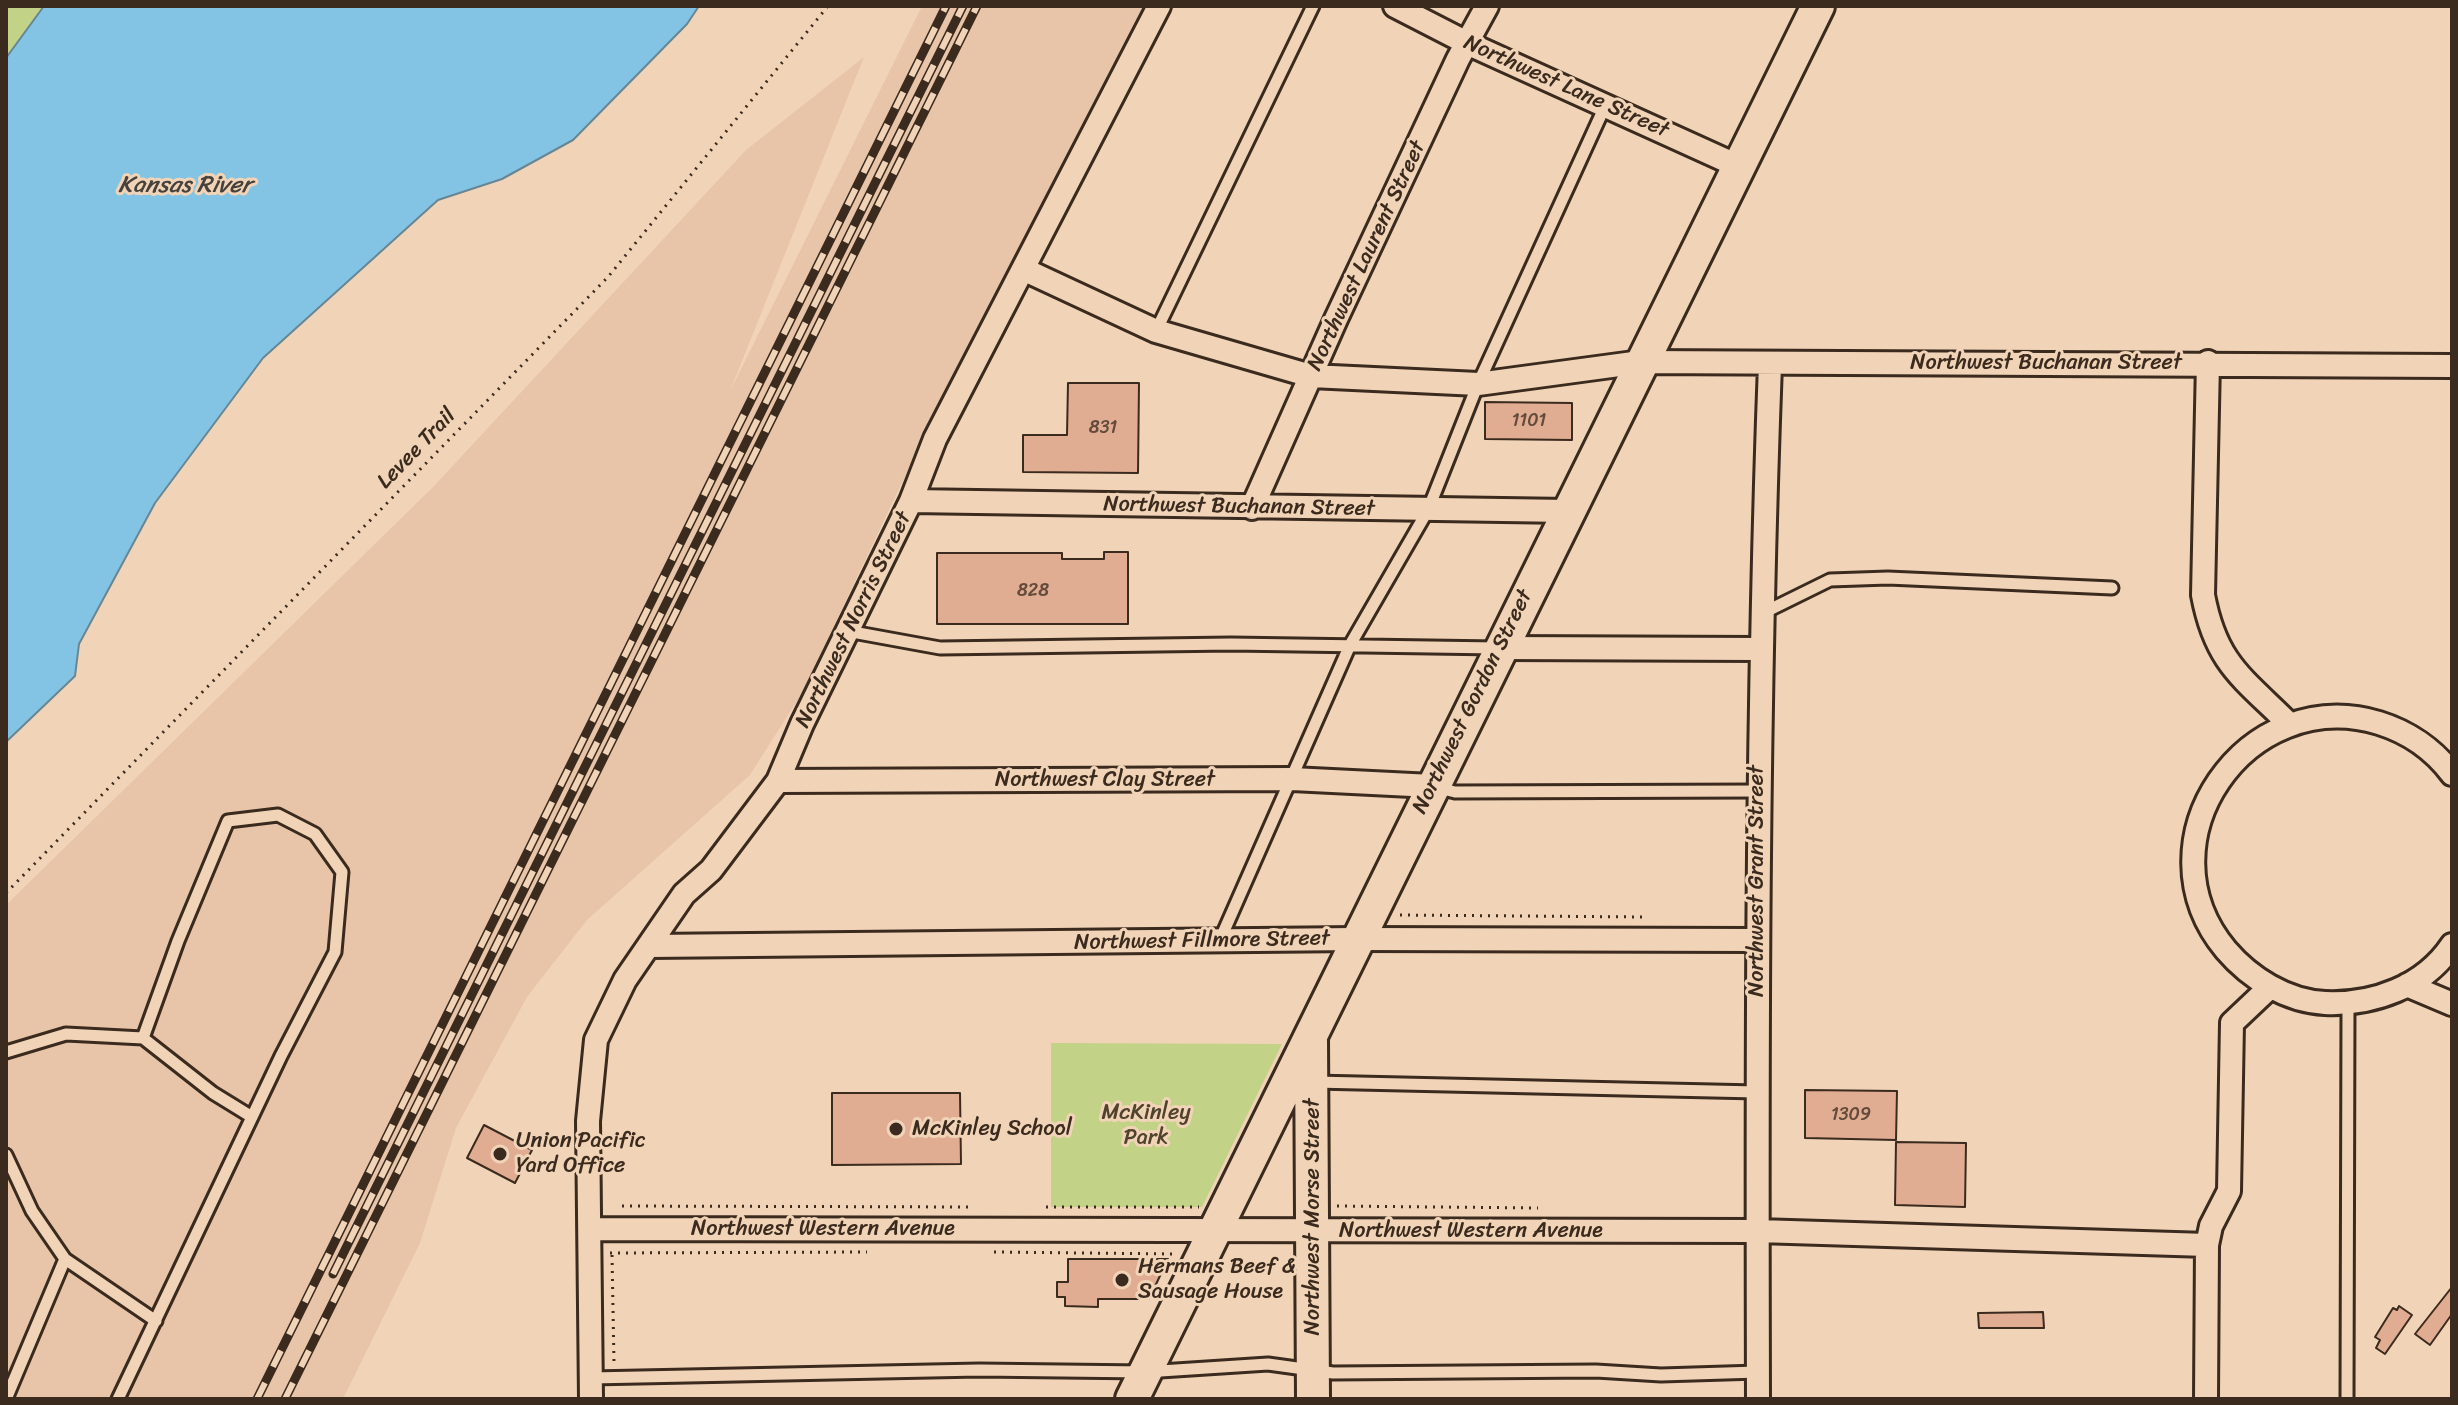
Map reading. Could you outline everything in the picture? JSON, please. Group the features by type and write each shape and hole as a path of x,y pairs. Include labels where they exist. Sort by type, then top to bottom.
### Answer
{"main road":[{"name":"Northwest Gordon Street","path":"1138,1386 1208,1218 1311,1034 1818,6"},
{"name":"Northwest Morse Street","path":"1311,1034 1313,1385"}],"street":[{"name":"Northwest Norris Street","path":"601,1229 588,1121 596,1040 625,980 684,894 711,870 778,781 911,501 935,439 1025,270 1112,91 1159,6"},
{"name":"Northwest Lane Street","path":"1395,6 1469,44 1738,166"},
{"name":"Northwest Laurent Street","path":"1252,508 1458,59 1469,44 1487,6"},
{"name":"Northwest Buchanan Street","path":"1025,270 1156,331 1311,376 1478,384 1641,362 2208,362 2452,366"},
{"path":"2208,362 2203,595 2209,628 2226,660 2289,724"},
{"name":"Northwest Grant Street","path":"1758,1399 1756,940 1759,649 1770,364"},
{"name":"Northwest Buchanan Street","path":"911,501 1568,511"},
{"path":"1500,648 1759,649"},
{"path":"2452,774 2433,752 2390,726 2341,716 2289,724 2242,752 2223,772 2204,808 2194,848 2197,891 2211,928 2236,962 2270,987 2321,1003 2348,1003 2380,997 2407,985 2439,961 2452,945"},
{"name":"Northwest Clay Street","path":"778,781 1292,779 1432,786"},
{"name":"Northwest Fillmore Street","path":"649,946 1220,941 1363,927 1756,940"},
{"path":"2407,985 2452,1004"},
{"path":"2206,1399 2207,1245 2211,1226 2229,1191 2232,1023 2270,987"},
{"name":"Northwest Western Avenue","path":"601,1229 1208,1218 1314,1231 1758,1231 2207,1245"},
{"path":"591,1388 602,1253 601,1229"}],"lane":[{"path":"1156,331 1313,6"},
{"path":"1220,941 1350,645 1428,510 1478,384 1606,104"},
{"path":"1761,614 1830,580 1888,578 2112,588"},
{"path":"847,631 940,648 1350,645 1500,648"},
{"path":"1432,786 1455,792 1758,791"},
{"path":"118,1399 252,1117 335,952 342,872 315,834 278,815 228,821 178,941 143,1038"},
{"path":"2347,1399 2348,1003"},
{"path":"6,1052 66,1034 143,1038 213,1093 252,1117"},
{"path":"1313,1082 1757,1092"},
{"path":"6,1155 32,1211 65,1259 156,1321"},
{"path":"6,1399 65,1259"},
{"path":"591,1388 614,1377 979,1370 1138,1386 1268,1364 1313,1385 1596,1371 1661,1375 1758,1372"}],"path":[{"name":"Levee Trail","path":"6,893 608,277 828,6"},
{"path":"1363,927 1655,917"},
{"path":"622,1206 983,1207"},
{"path":"1038,1207 1208,1218"},
{"path":"601,1229 614,1377"},
{"path":"602,1253 882,1252"},
{"path":"992,1252 1181,1254"}],"shaded area":[{"path":"922,6 1145,6 937,409 802,693 750,775 587,920 527,997 456,1128 420,1243 343,1399 6,1399 6,905 433,487 746,150 864,57 730,391"}],"green space":[{"path":"6,6 44,6 6,58"},
{"name":"McKinley Park","path":"1051,1043 1282,1044 1202,1207 1051,1207"}],"water":[{"name":"Kansas River","path":"44,6 699,6 687,24 573,140 502,179 438,200 263,358 155,503 79,644 75,676 6,742 6,58"}],"building":[{"path":"1068,383 1139,383 1138,473 1023,472 1023,435 1067,435"},
{"path":"1485,402 1572,403 1572,440 1485,439"},
{"path":"1104,552 1128,552 1128,624 937,624 937,553 1062,553 1062,559 1104,559"},
{"path":"1805,1090 1897,1091 1896,1140 1805,1138"},
{"name":"McKinley School","path":"832,1093 960,1093 961,1164 832,1165"},
{"name":"Union Pacific Yard Office","path":"484,1125 532,1150 515,1183 467,1158"},
{"path":"1896,1142 1966,1143 1965,1207 1895,1205"},
{"path":"1068,1259 1168,1259 1149,1299 1098,1299 1098,1307 1065,1306 1065,1297 1057,1297 1057,1282 1068,1282"},
{"path":"2452,1287 2452,1314 2430,1345 2415,1334"},
{"path":"2399,1306 2412,1315 2385,1354 2376,1348 2380,1340 2375,1337 2393,1308 2397,1310"},
{"path":"2043,1312 2044,1328 1979,1328 1978,1313"}],"railway":[{"path":"257,1399 946,6"},
{"path":"333,1274 963,6"},
{"path":"285,1399 977,6"}],"place":[{"name":"McKinley School","path":"896,1129"},
{"name":"Union Pacific Yard Office","path":"500,1154"},
{"name":"Hermans Beef & Sausage House","path":"1122,1280"}]}
